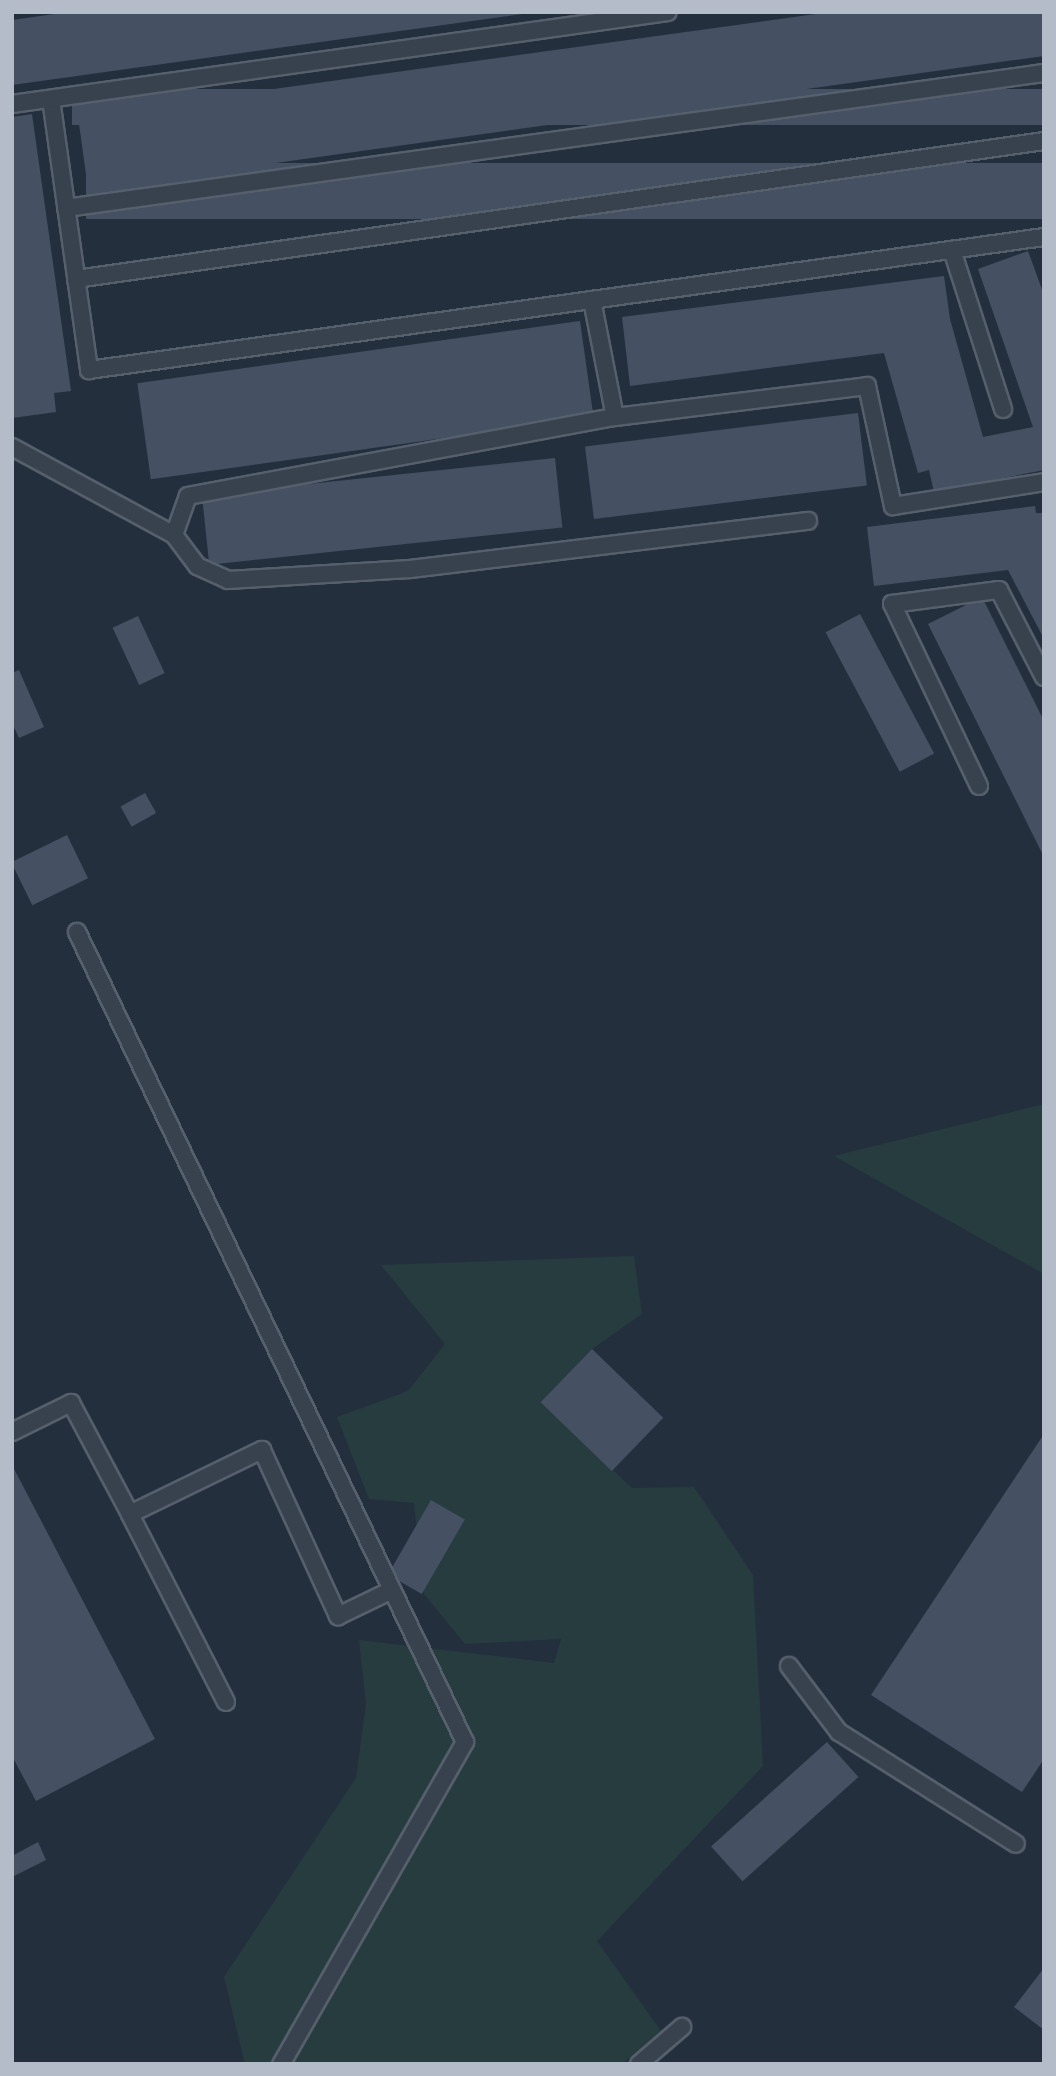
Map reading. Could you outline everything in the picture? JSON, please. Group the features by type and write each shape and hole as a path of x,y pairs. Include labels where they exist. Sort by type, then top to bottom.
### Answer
{"lane":[{"path":"12,104 668,12"},
{"path":"66,208 1044,73"},
{"path":"51,99 89,370 1044,237"},
{"path":"76,279 1044,141"},
{"path":"952,250 1003,409"},
{"path":"592,300 615,417"},
{"path":"174,535 187,496 615,417 867,386 893,506 1044,482"},
{"path":"12,447 174,535 197,566 228,580 410,569 808,521"},
{"path":"979,786 892,604 999,590 1044,677"},
{"path":"77,932 466,1742 281,2064"},
{"path":"12,1432 71,1403 226,1702"},
{"path":"130,1514 262,1450 338,1616 392,1590"},
{"path":"789,1666 839,1732 1016,1844"},
{"path":"639,2064 682,2027"}],"green space":[{"path":"1044,1104 1044,1274 834,1156"},
{"path":"634,1256 642,1314 592,1349 541,1402 632,1488 694,1487 753,1575 763,1766 597,1941 661,2031 622,2064 245,2064 224,1977 356,1778 366,1704 359,1640 554,1663 561,1639 465,1644 424,1594 414,1503 369,1499 337,1417 408,1391 445,1344 381,1265"}],"building":[{"path":"69,12 522,14 12,85 12,20"},
{"path":"830,12 1044,12 1044,56 88,189 78,116"},
{"path":"72,89 1044,89 1044,125 72,125"},
{"path":"32,114 71,391 54,393 56,412 12,418 12,117"},
{"path":"86,163 1044,163 1044,219 86,219"},
{"path":"1028,251 1044,295 1044,470 934,492 929,470 918,473 884,353 630,386 622,317 944,276 950,319 983,437 1033,427 978,269"},
{"path":"580,321 593,417 151,479 137,383"},
{"path":"858,413 867,485 594,519 585,447"},
{"path":"555,458 562,528 209,565 202,495"},
{"path":"1035,506 1036,513 1044,513 1044,639 1008,570 874,586 867,527"},
{"path":"982,597 1044,721 1044,857 928,624"},
{"path":"860,614 934,754 900,772 826,632"},
{"path":"138,616 165,673 139,685 113,628"},
{"path":"19,670 44,727 19,738 12,723 12,673"},
{"path":"145,793 156,813 132,827 121,807"},
{"path":"67,835 88,878 32,905 12,862"},
{"path":"592,1349 663,1418 612,1471 541,1402"},
{"path":"1044,1434 1044,1759 1022,1792 871,1695"},
{"path":"12,1465 155,1739 36,1801 12,1756"},
{"path":"431,1500 465,1520 422,1594 388,1574"},
{"path":"827,1742 858,1777 743,1881 711,1846"},
{"path":"38,1842 46,1860 12,1877 12,1856"},
{"path":"1044,1968 1044,2030 1014,2007"}]}
